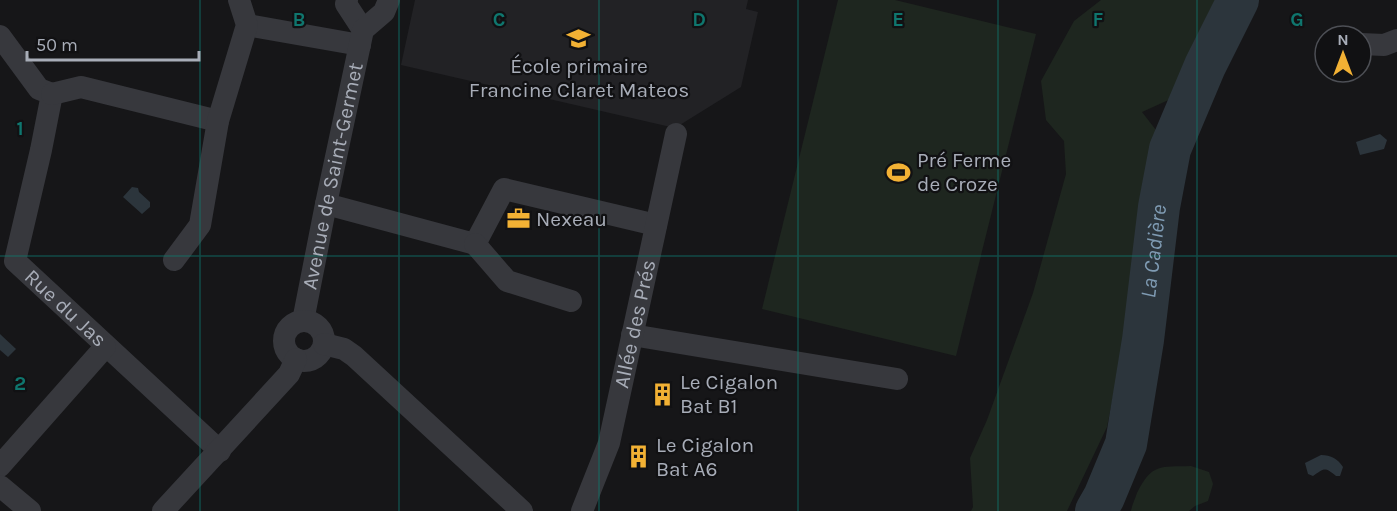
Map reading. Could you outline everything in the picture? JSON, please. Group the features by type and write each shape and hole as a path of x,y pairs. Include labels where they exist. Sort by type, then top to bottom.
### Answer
{"street":[{"path":"174,260 200,225 219,121 246,25 239,0"},
{"path":"347,0 346,4 361,38"},
{"path":"361,38 384,12 389,0"},
{"path":"246,25 361,38"},
{"path":"0,36 39,89 52,94 81,87 219,121"},
{"name":"Avenue de Saint-Germet","path":"303,321 361,38"},
{"path":"1373,45 1384,45 1397,40"},
{"name":"Rue du Jas","path":"52,94 41,150 7,268 105,347 220,451"},
{"name":"Allée des Prés","path":"582,511 609,443 676,134"},
{"path":"475,244 504,189 656,225"},
{"path":"326,204 475,244 507,281 571,301"},
{"path":"303,321 319,327 324,344 314,358 296,359 286,350 284,337 291,326 303,321"},
{"path":"632,335 897,379"},
{"path":"324,344 344,349 354,356 522,511"},
{"path":"0,466 105,347"},
{"path":"165,510 289,374 296,359"},
{"path":"0,486 30,511"}],"shaded area":[{"name":"École primaire Francine Claret Mateos","path":"415,0 748,0 746,9 758,12 741,87 675,128 401,65"},
{"name":"Pré Ferme de Croze","path":"838,0 895,0 1036,34 956,356 762,309"},
{"path":"1101,0 1232,0 1186,92 1142,112 1166,143 1155,215 1129,315 1107,427 1067,511 971,511 973,507 970,458 987,420 1033,293 1066,174 1064,141 1046,120 1041,81 1074,21"},
{"path":"1380,134 1387,140 1384,149 1360,155 1356,142"},
{"path":"132,187 138,188 139,192 150,202 150,207 142,214 123,197"},
{"path":"0,334 16,349 8,357 0,350"},
{"path":"1321,455 1339,462 1343,467 1340,476 1326,470 1313,476 1308,474 1305,463"},
{"path":"1191,466 1209,472 1213,484 1208,501 1189,511 1131,511 1137,493 1147,476 1164,467"}],"waterway":[{"name":"La Cadière","path":"1096,511 1126,444 1143,340 1159,207 1170,149 1205,66 1238,0"}],"place":[{"name":"École primaire Francine Claret Mateos","path":"579,38"},
{"name":"Pré Ferme de Croze","path":"899,172"},
{"name":"Nexeau","path":"518,219"},
{"name":"Le Cigalon Bat B1","path":"662,394"},
{"name":"Le Cigalon Bat A6","path":"638,457"}]}
